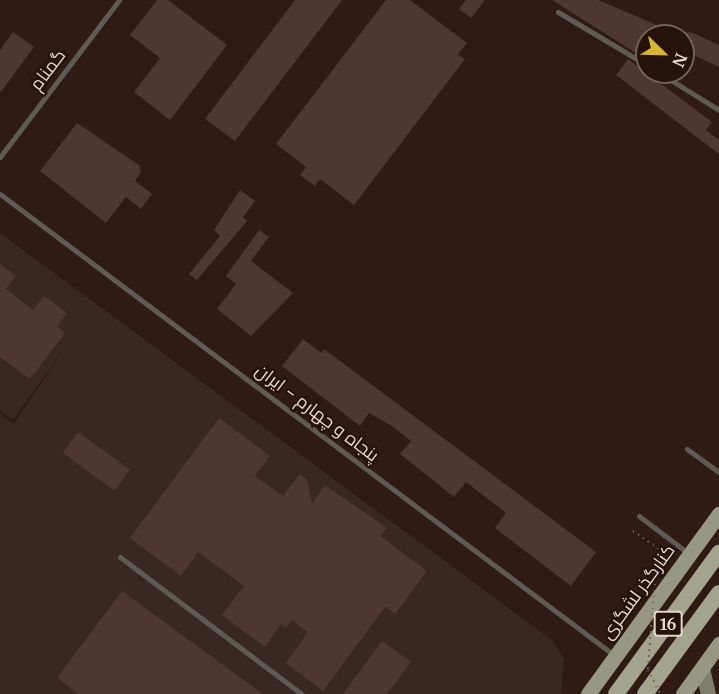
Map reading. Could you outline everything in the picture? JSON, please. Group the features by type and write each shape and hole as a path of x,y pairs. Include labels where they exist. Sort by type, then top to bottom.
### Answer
{"highway":[{"name":"16","path":"616,694 719,554"},
{"name":"16","path":"645,694 719,593"}],"main road":[{"name":"کنارگذر لشگری","path":"588,694 719,514"},
{"path":"682,694 719,644"},
{"path":"702,668 708,694"}],"lane":[{"name":"گمنام","path":"0,157 119,0"},
{"path":"558,12 635,58"},
{"path":"677,84 719,110"},
{"name":"پنجاه و چهارم - ایران","path":"0,194 615,656"},
{"path":"687,448 719,472"},
{"path":"639,516 690,554"},
{"path":"120,556 302,694"}],"path":[{"path":"633,531 658,548 648,670 661,694"}],"shaded area":[{"path":"0,233 552,640 564,659 561,694 0,694 0,414 14,424 66,346 13,420 0,410"}],"building":[{"path":"157,0 168,0 227,45 170,120 134,92 160,58 130,35"},
{"path":"295,0 342,0 235,141 205,119"},
{"path":"386,0 410,0 467,43 458,54 465,59 354,205 320,179 315,186 300,175 306,167 276,144"},
{"path":"466,0 485,0 471,18 459,9"},
{"path":"552,0 598,0 655,24 635,24 635,52"},
{"path":"13,32 34,47 0,93 0,50"},
{"path":"695,34 719,45 719,67 695,56"},
{"path":"628,59 635,64 635,84 661,84 712,122 706,130 719,140 719,154 616,75"},
{"path":"77,123 139,165 141,172 135,181 152,194 141,209 126,197 106,223 40,171"},
{"path":"240,190 255,201 243,217 247,221 197,280 189,274 220,236 214,230"},
{"path":"259,230 269,237 251,261 293,293 251,336 217,309 236,284 226,276"},
{"path":"0,264 16,276 6,289 33,310 44,296 67,313 57,327 65,333 30,379 0,357"},
{"path":"303,339 321,353 324,349 596,552 571,586 495,528 506,513 466,482 454,497 400,454 411,441 392,426 369,413 360,426 282,366"},
{"path":"219,418 270,456 255,476 283,496 300,474 307,480 312,504 325,485 387,528 380,536 427,571 395,614 385,607 323,691 286,663 308,632 292,620 286,628 281,624 265,647 222,615 244,586 198,552 181,576 130,538"},
{"path":"78,432 130,470 114,491 63,453"},
{"path":"122,591 263,694 78,694 57,678"},
{"path":"382,641 411,662 387,694 343,694"}]}
